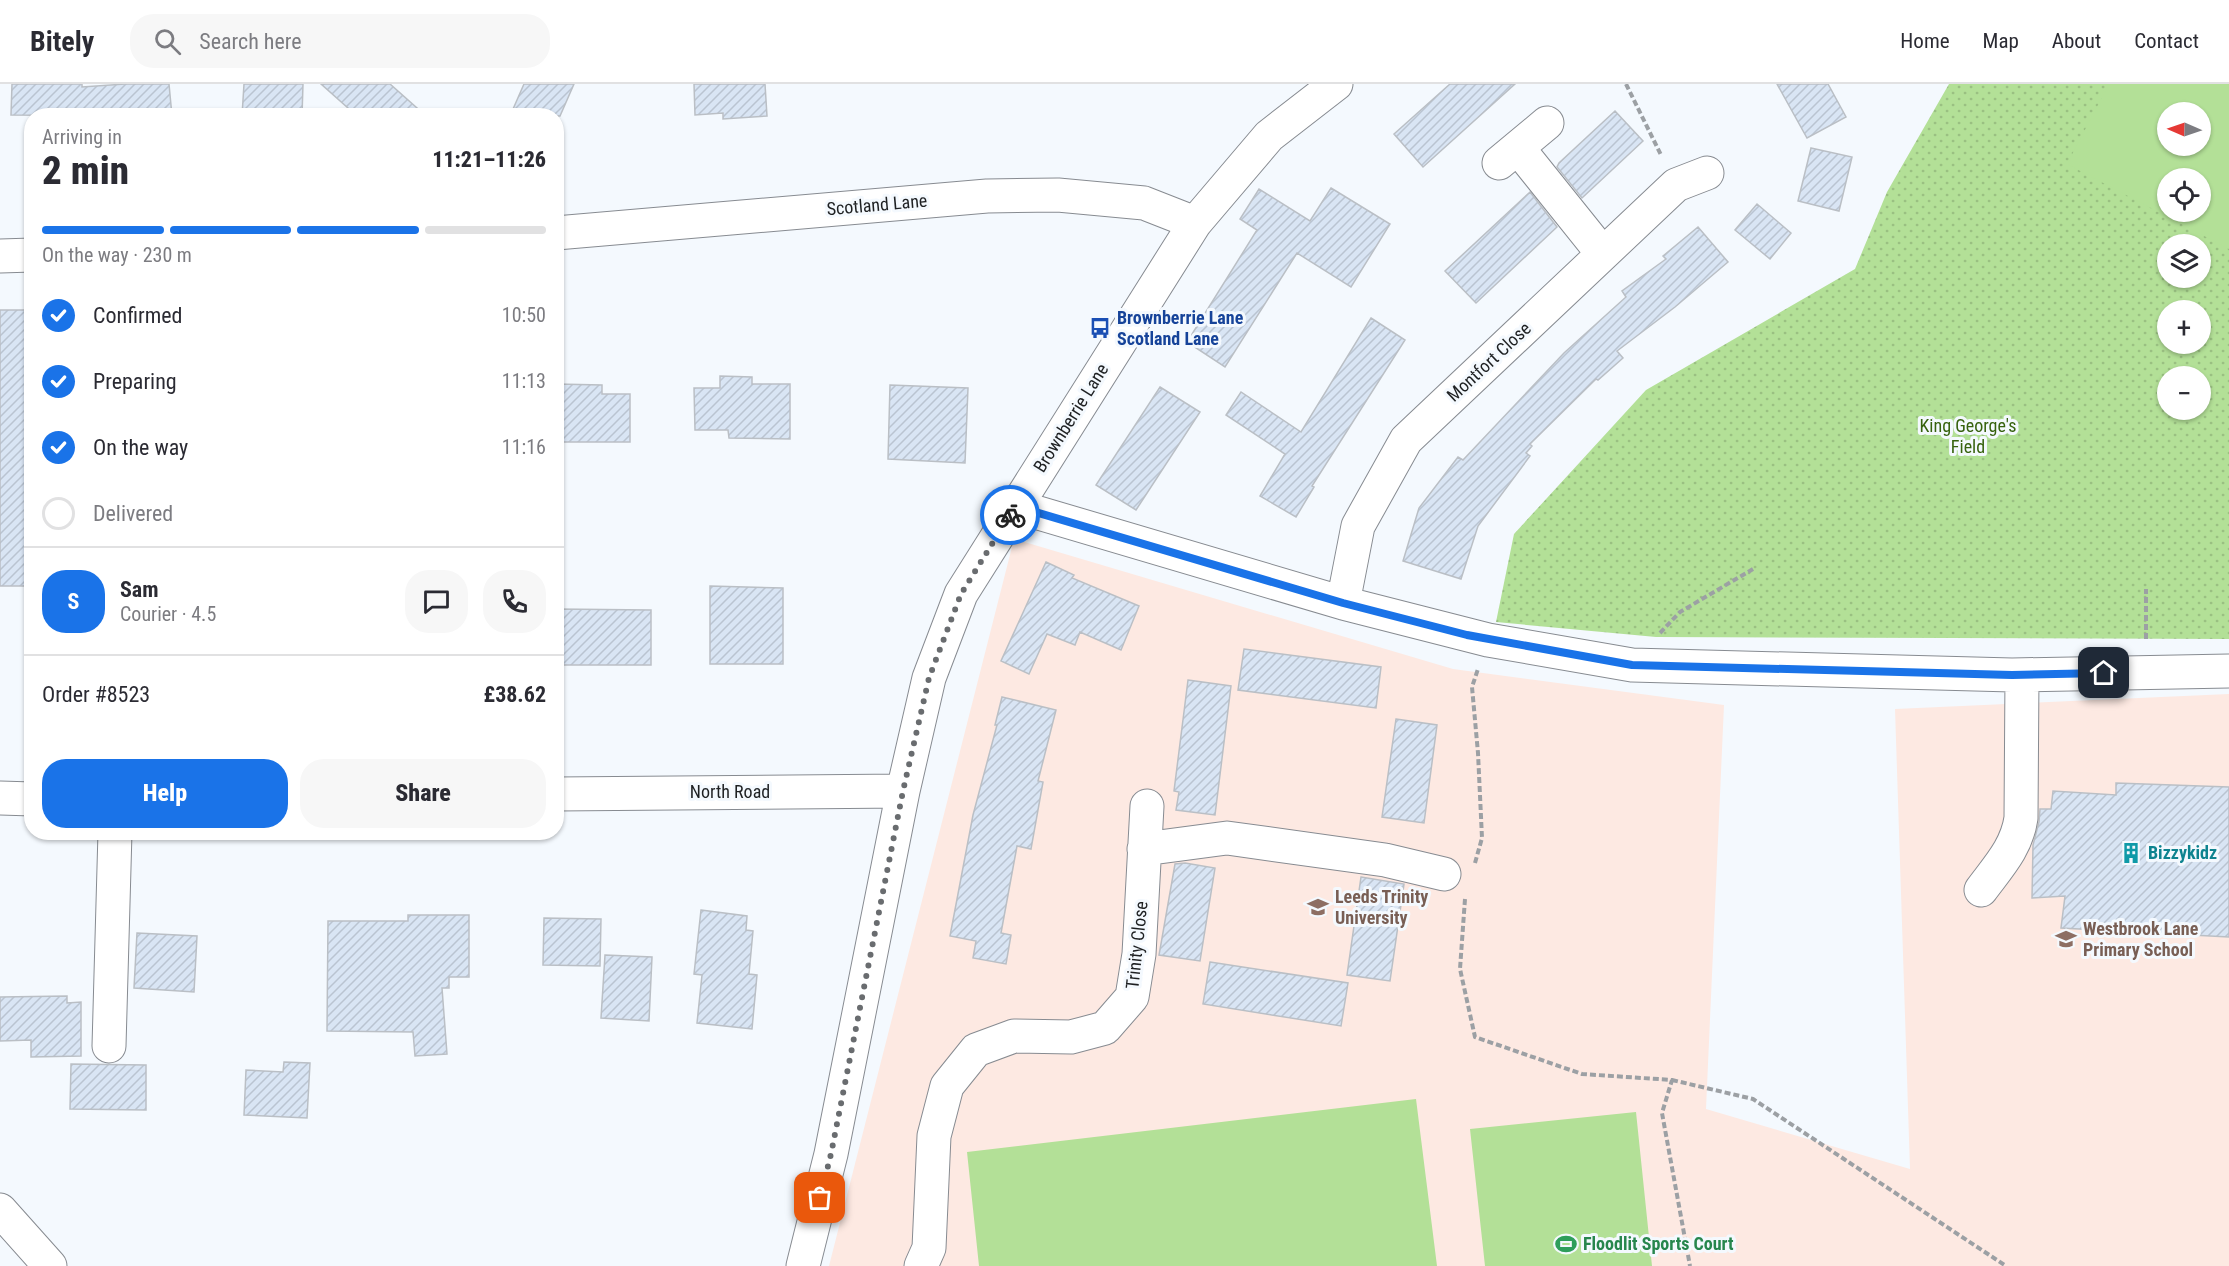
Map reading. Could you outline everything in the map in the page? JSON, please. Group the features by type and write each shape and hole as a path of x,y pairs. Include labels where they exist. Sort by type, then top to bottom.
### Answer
{"street":[{"name":"Brownberrie Lane","path":"803,1266 831,1154 903,791 929,678 961,594 1195,223 1269,136 1336,84"},
{"path":"1547,123 1508,155 1604,254"},
{"name":"Montfort Close","path":"1343,603 1358,526 1406,440 1676,185 1707,173"},
{"name":"Scotland Lane","path":"564,232 987,196 1023,195 1058,195 1144,203 1195,223"},
{"path":"0,256 24,255"},
{"path":"1015,506 1343,603 1488,640 1632,665 2022,675 2229,671"},
{"path":"1981,890 2009,853 2019,835 2022,675"},
{"name":"North Road","path":"564,794 903,791"},
{"name":"Trinity Close","path":"921,1266 929,1248 934,1136 947,1086 976,1050 1014,1036 1071,1037 1105,1028 1132,998 1139,954 1147,806"},
{"path":"1144,849 1227,838 1385,860 1462,877"},
{"path":"109,1046 115,840"},
{"path":"0,1210 50,1266"}],"path":[{"path":"1626,84 1676,185"},
{"path":"1632,665 1680,612 1754,569"},
{"path":"2144,673 2146,590"},
{"path":"1488,640 1472,687 1482,838 1462,877 1464,901 1460,969 1475,1037 1582,1074 1672,1080 1753,1099 2006,1266"},
{"path":"1672,1080 1662,1113 1690,1266"}],"shaded area":[{"name":"Leeds Trinity University","path":"1014,539 1453,669 1724,705 1706,1109 1910,1169 1895,709 2229,694 2229,1266 829,1266"}],"green space":[{"name":"King George's Field","path":"1949,84 2229,84 2229,639 1656,637 1496,622 1514,534 1646,390 1855,269 1887,192"},
{"path":"2109,84 2229,84 2229,249 2211,240 2211,234 2200,234 2178,222 2211,222 2211,168 2157,168 2157,211 2067,164"},
{"path":"1416,1099 1437,1266 979,1266 967,1152"},
{"path":"1636,1112 1652,1266 1485,1266 1470,1129"}],"building":[{"path":"12,84 82,84 82,87 169,84 171,108 24,108 24,115 11,115"},
{"path":"244,84 303,84 302,108 242,108"},
{"path":"321,84 390,84 417,108 348,108"},
{"path":"524,84 574,84 564,108 514,108"},
{"path":"694,84 765,84 767,116 723,119 723,113 695,115"},
{"path":"1450,84 1515,84 1423,167 1394,134"},
{"path":"1777,84 1828,84 1846,117 1807,138"},
{"path":"1615,111 1643,141 1582,198 1557,167"},
{"path":"1811,148 1852,157 1839,211 1798,201"},
{"path":"1331,188 1390,224 1351,287 1297,253 1225,367 1187,342 1257,230 1240,219 1259,189 1310,221"},
{"path":"1530,192 1557,227 1476,303 1445,271"},
{"path":"1757,204 1791,233 1770,259 1735,230"},
{"path":"1698,227 1728,262 1675,307 1617,351 1623,358 1598,380 1596,379 1530,444 1532,446 1526,453 1530,456 1478,526 1461,579 1403,561 1419,508 1458,457 1463,460 1564,353 1626,297 1622,291 1666,259 1663,256"},
{"path":"0,310 24,310 24,586 0,586"},
{"path":"1371,318 1405,340 1312,486 1314,487 1296,517 1260,496 1285,454 1226,415 1241,392 1301,432"},
{"path":"720,376 752,377 752,384 790,384 790,439 729,438 728,430 695,430 694,388 720,388"},
{"path":"564,384 602,385 602,394 630,394 630,442 564,442"},
{"path":"890,385 968,388 965,463 888,459"},
{"path":"1160,387 1200,412 1136,510 1096,485"},
{"path":"1046,562 1074,575 1072,578 1139,606 1121,650 1080,632 1075,645 1047,634 1029,674 1001,661"},
{"path":"710,586 783,588 783,664 710,664"},
{"path":"564,609 651,610 651,665 564,665"},
{"path":"1244,649 1381,667 1376,708 1238,690"},
{"path":"1188,680 1231,686 1215,815 1176,810 1179,792 1174,791"},
{"path":"1002,697 1056,710 1038,781 1043,782 1031,849 1017,846 1001,933 1011,935 1006,964 973,958 976,941 950,936 973,815 997,725 995,725"},
{"path":"1396,719 1437,725 1424,823 1382,817"},
{"name":"Bizzykidz","path":"2116,783 2229,787 2229,937 2061,928 2065,896 2032,898 2033,845 2040,809 2051,809 2053,791 2116,795"},
{"path":"1185,863 1215,868 1200,961 1159,955 1175,864"},
{"path":"1361,877 1404,884 1390,981 1347,975"},
{"path":"701,910 747,916 746,930 753,931 749,974 757,975 752,1029 697,1023 702,975 694,974"},
{"path":"408,915 469,915 469,977 449,977 449,988 442,988 447,1054 415,1056 413,1032 327,1031 328,921 408,921"},
{"path":"544,918 601,919 600,966 543,965"},
{"path":"137,933 197,936 194,992 134,988"},
{"path":"605,955 652,957 649,1021 601,1018"},
{"path":"1210,962 1348,983 1341,1026 1203,1004"},
{"path":"67,996 67,1003 81,1002 81,1056 31,1057 31,1040 0,1041 0,997"},
{"path":"284,1062 310,1063 307,1118 244,1115 246,1070 283,1072"},
{"path":"71,1064 146,1065 146,1110 70,1109"}],"way so far":[{"path":"820,1198 831,1154 903,791 929,678 961,594 1010,515"}],"place":[{"name":"Brownberrie Lane Scotland Lane","path":"1100,328"},
{"name":"Bizzykidz","path":"2131,853"},
{"name":"Leeds Trinity University","path":"1318,907"},
{"name":"Westbrook Lane Primary School","path":"2066,939"},
{"name":"Floodlit Sports Court","path":"1566,1244"}],"route":[{"path":"1010,515 1015,506 1343,603 1488,640 1632,665 2012,675 2104,673"}]}
